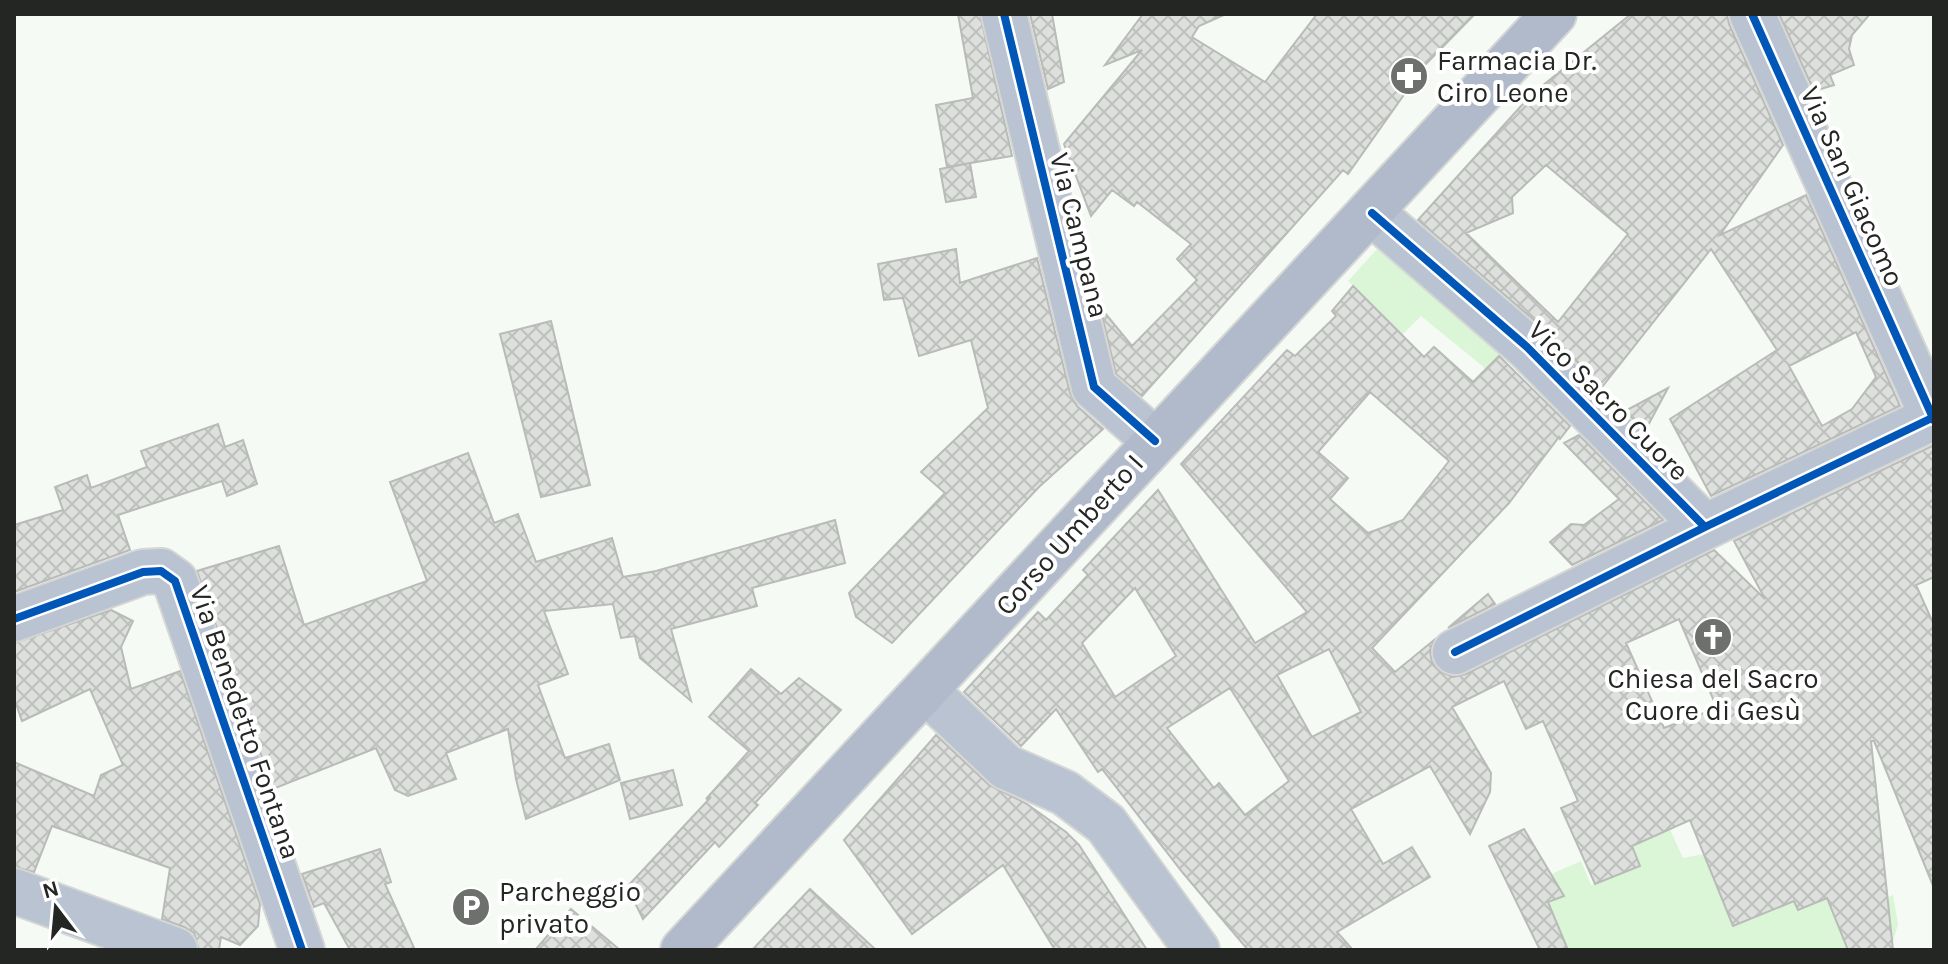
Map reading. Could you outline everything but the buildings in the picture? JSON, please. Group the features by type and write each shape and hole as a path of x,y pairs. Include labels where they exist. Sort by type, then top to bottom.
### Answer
{"main road":[{"name":"Corso Umberto I","path":"683,950 1554,14"}],"street":[{"name":"Via Campana","path":"1004,14 1094,387 1155,441"},
{"name":"Via San Giacomo","path":"1752,14 1934,418"},
{"name":"Vico Sacro Cuore","path":"1372,213 1527,347 1705,527"},
{"path":"1455,652 1705,527 1934,418"},
{"name":"Via Benedetto Fontana","path":"14,619 143,572 161,571 175,581 302,950"},
{"path":"926,691 1006,767 1065,793 1106,824 1197,950"},
{"path":"14,891 175,950"}],"green space":[{"path":"1388,237 1511,344 1486,369 1421,316 1402,335 1348,281"},
{"path":"1644,773 1683,858 1704,854 1733,926 1794,901 1798,910 1827,898 1836,918 1893,895 1898,924 1892,945 1882,950 1568,950 1540,879 1581,861 1591,885 1640,866 1609,788"}],"cycle path":[{"path":"1004,14 1094,387 1155,441"},
{"path":"1752,14 1934,420"},
{"path":"1372,213 1527,347 1705,527"},
{"path":"1455,652 1934,417"},
{"path":"14,619 143,572 161,571 175,581 302,950"}],"place":[{"name":"Farmacia Dr. Ciro Leone","path":"1409,76"},
{"name":"Chiesa del Sacro Cuore di Gesù","path":"1713,637"},
{"name":"Parcheggio privato","path":"471,907"}]}
